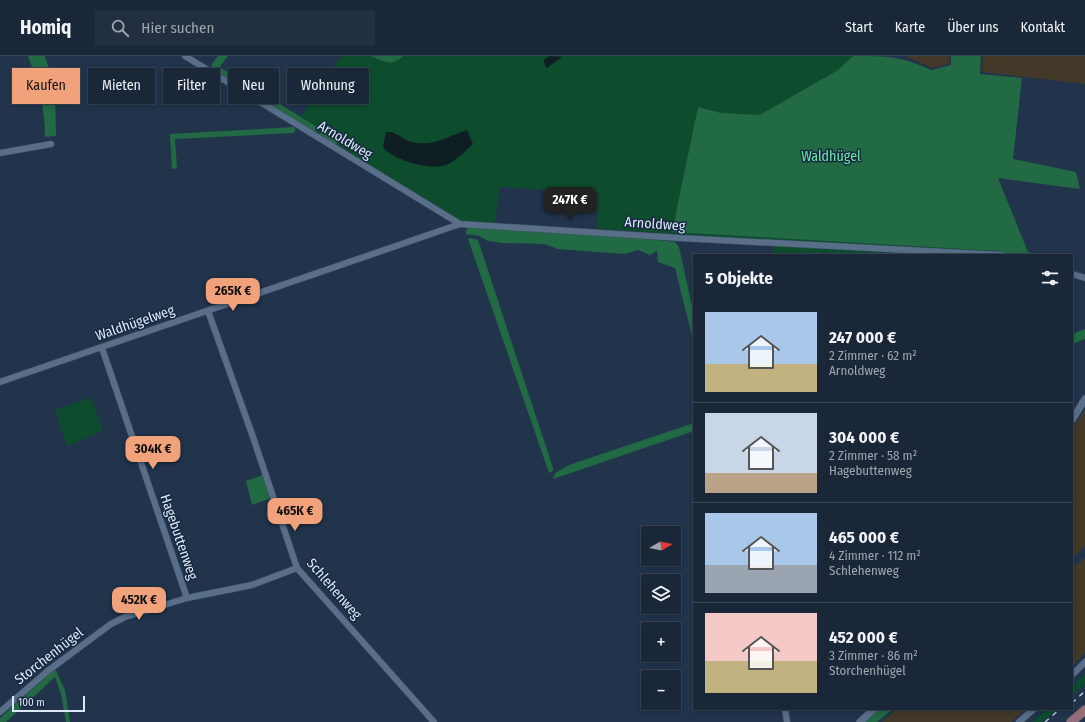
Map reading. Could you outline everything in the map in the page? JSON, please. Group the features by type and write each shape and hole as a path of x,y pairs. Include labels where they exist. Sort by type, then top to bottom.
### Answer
{"main road":[{"path":"1072,722 1085,710"}],"street":[{"name":"Arnoldweg","path":"185,56 460,224 680,238 983,254"},
{"path":"0,153 51,144"},
{"name":"Waldhügelweg","path":"0,382 460,224"},
{"path":"1073,274 1085,278"},
{"name":"Schlehenweg","path":"208,311 253,437 297,568 434,722"},
{"name":"Hagebuttenweg","path":"102,348 187,598"},
{"path":"1073,418 1085,399"},
{"name":"Storchenhügel","path":"0,712 49,670 111,624 152,608 187,598 252,585 297,568"},
{"path":"1073,673 1085,662"},
{"path":"785,710 787,722"},
{"path":"860,722 873,710"},
{"path":"1019,722 1033,710"}],"shaded area":[{"path":"550,56 562,57 547,68 544,60"},
{"path":"905,56 949,56 949,64 932,68"},
{"path":"983,56 1085,56 1085,84 982,72"},
{"path":"467,130 473,144 460,156 446,165 431,167 412,163 395,156 383,147 386,132 396,134 412,142 427,143 441,140"},
{"path":"1085,410 1085,547 1073,557 1073,428"},
{"path":"1085,558 1085,653 1073,665 1073,567"},
{"path":"896,710 1025,710 1011,722 882,722"}],"green space":[{"path":"28,56 45,56 49,68 32,68"},
{"path":"218,56 228,56 220,66 228,72 228,79 220,74 220,68 212,68 211,65"},
{"name":"Waldhügel","path":"341,56 875,56 955,126 1022,254 923,248 923,254 774,254 773,240 597,229 598,193 500,187 495,223 457,220 298,121 309,104 369,104 369,68 333,68"},
{"path":"371,56 403,56 395,61 384,62"},
{"path":"853,56 875,56 902,59 931,70 951,65 951,56 981,56 980,74 1022,78 1013,159 1076,172 1080,189 998,178 1028,252 1035,254 1009,254 998,251 672,232 698,107 721,113 760,115 838,70"},
{"path":"42,104 55,104 56,136 45,137"},
{"path":"269,104 279,104 317,127 315,132"},
{"path":"294,127 296,130 293,133 175,139 177,168 172,169 170,134"},
{"path":"322,130 335,137 337,142 336,146 319,136"},
{"path":"467,227 639,238 675,242 679,247 693,310 693,340 675,268 658,262 657,251 650,255 638,250 624,254 558,249 544,244 488,241 479,236 466,234"},
{"path":"471,238 478,240 553,468 553,471 549,473 468,239"},
{"path":"1085,329 1085,339 1073,344 1073,334"},
{"path":"113,390 91,398 103,431 67,446 55,410"},
{"path":"693,423 693,431 553,479 555,473 569,465"},
{"path":"263,475 271,498 252,505 246,481"},
{"path":"55,669 65,690 70,722 66,722 61,694 55,677 6,722 0,722 0,718"},
{"path":"1085,673 1085,684 1073,695 1073,685"},
{"path":"877,710 892,710 877,722 865,722"},
{"path":"1046,710 1056,710 1042,722 1032,722"}],"railway":[{"path":"1073,702 1085,691"},
{"path":"1045,722 1059,710"}]}
